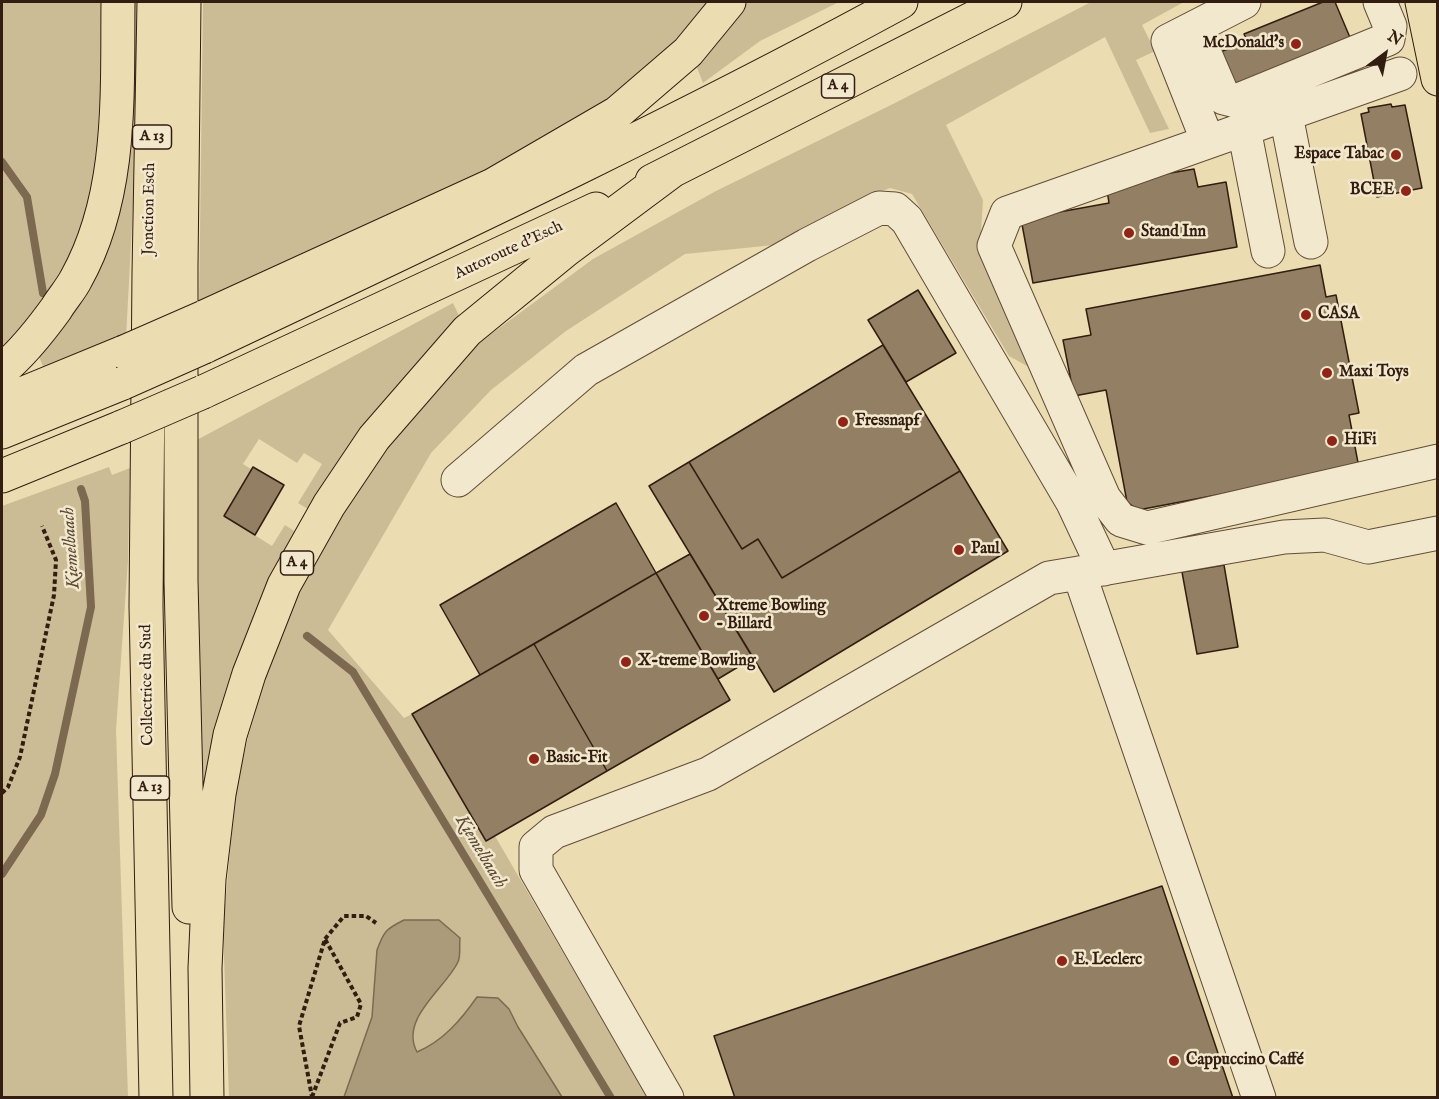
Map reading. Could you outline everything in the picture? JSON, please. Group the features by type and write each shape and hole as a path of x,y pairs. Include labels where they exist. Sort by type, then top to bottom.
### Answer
{"main road":[{"path":"2,370 43,327 76,279 96,232 112,172 117,91 118,2"},
{"name":"Jonction Esch","path":"149,273 154,2"},
{"path":"184,2 181,266 182,581 190,969 197,1098"},
{"path":"204,332 493,185 617,113 688,52 729,2"},
{"path":"2,432 124,367 558,179 818,47 901,2"},
{"name":"Autoroute d'Esch","path":"2,476 203,392 555,229 1005,2"},
{"path":"1422,2 1437,80"},
{"name":"A 4","path":"207,1098 205,968 209,879 219,794 230,735 249,674 284,585 329,505 374,438 466,331 566,250 672,171"},
{"name":"Collectrice du Sud","path":"149,273 146,606 156,1098"},
{"path":"2,402 124,367"}],"lane":[{"path":"1208,142 1168,41 1244,2"},
{"path":"1194,28 1224,98 1236,101 1388,39 1390,26 1380,2"},
{"path":"1400,74 1006,213 993,246 1104,498 1121,520 1147,528 1437,460"},
{"path":"1286,115 1311,242"},
{"path":"1244,129 1268,251"},
{"path":"458,480 586,370 879,208 895,210 907,220 1073,503 1092,571 1259,1098"},
{"path":"667,1098 536,870 536,847 554,832 708,774 1049,578 1284,537 1325,535 1368,547 1437,533"}],"path":[{"path":"2,793 8,787 20,757 54,595 56,560 42,526"},
{"path":"312,1097 299,1026 325,939 344,916 366,916 376,923"},
{"path":"312,1097 340,1023 357,1017 361,1004 325,939"}],"shaded area":[{"path":"2,2 102,2 101,82 96,163 82,226 62,272 34,314 2,349"},
{"path":"129,2 137,2 135,168 126,338 45,371 37,352 85,284"},
{"path":"203,2 710,2 685,39 614,100 490,172 199,309"},
{"path":"742,2 839,2 760,41 703,83 694,60"},
{"path":"1091,2 1184,2 1142,25 1155,51 1136,60 1169,129 1150,133 1105,37 946,125 983,200 980,248 1036,371 1009,356 912,194 890,188 874,194 784,244 685,254 566,331 491,390 431,453 328,630 404,718 412,714 486,841 495,836 647,1097 562,1097 509,1009 477,997 451,1029 417,1052 412,1044 414,1022 381,940 377,950 372,1017 344,1097 229,1098 223,929 235,795 248,737 265,679 297,594 344,511 387,445 479,343 593,259 716,191 895,103"},
{"path":"453,303 462,322 311,511 298,503 322,464 304,453 297,463 259,439 243,464 251,469 224,516 272,546 285,525 299,534 209,795 199,795 193,442"},
{"path":"109,467 112,475 130,468 128,560 116,730 128,1097 2,1097 2,506"},
{"path":"404,920 439,920 460,938 458,962 426,1005 414,1028 413,1040 417,1052 435,1042 451,1029 477,997 498,998 509,1009 562,1097 344,1097 372,1017 377,950 386,931"}],"building":[{"name":"McDonald's","path":"1323,2 1335,2 1354,47 1233,90 1218,53 1247,41 1244,34"},
{"path":"1391,104 1392,107 1405,105 1422,188 1377,197 1361,114 1369,112 1368,108"},
{"name":"Stand Inn","path":"1194,169 1198,187 1226,182 1237,247 1033,283 1021,219 1109,203 1106,184"},
{"path":"1320,265 1326,297 1336,295 1359,413 1349,415 1359,468 1138,510 1127,502 1106,390 1074,396 1063,340 1091,335 1086,309"},
{"path":"918,290 956,353 906,382 868,320"},
{"name":"Fressnapf","path":"883,345 960,471 782,578 758,539 742,549 689,462"},
{"path":"689,462 742,549 758,539 782,578 960,471 1008,551 774,692 649,486"},
{"path":"253,467 284,485 255,535 224,516"},
{"path":"616,503 656,573 480,675 440,605"},
{"name":"Xtreme Bowling - Billard","path":"690,554 753,658 718,679 656,573"},
{"path":"1224,565 1238,647 1197,654 1182,572"},
{"name":"X-treme Bowling","path":"656,573 730,700 607,771 534,644"},
{"path":"534,644 607,771 486,841 412,714"},
{"name":"E. Leclerc","path":"1162,886 1233,1098 735,1098 714,1036"}],"waterway":[{"name":"Kiemelbaach","path":"2,162 27,197 43,293"},
{"name":"Kiemelbaach","path":"2,874 41,815 55,774 91,607 85,501 81,489"},
{"name":"Kiemelbaach","path":"307,636 353,672 611,1098"}],"place":[{"name":"McDonald's","path":"1296,44"},
{"name":"Espace Tabac","path":"1396,155"},
{"name":"BCEE","path":"1406,191"},
{"name":"Stand Inn","path":"1129,233"},
{"name":"CASA","path":"1306,315"},
{"name":"Maxi Toys","path":"1327,373"},
{"name":"Fressnapf","path":"843,422"},
{"name":"HiFi","path":"1332,441"},
{"name":"Paul","path":"959,550"},
{"name":"Xtreme Bowling - Billard","path":"704,616"},
{"name":"X-treme Bowling","path":"626,662"},
{"name":"Basic-Fit","path":"534,759"},
{"name":"E. Leclerc","path":"1062,961"},
{"name":"Cappuccino Caffé","path":"1174,1061"}]}
